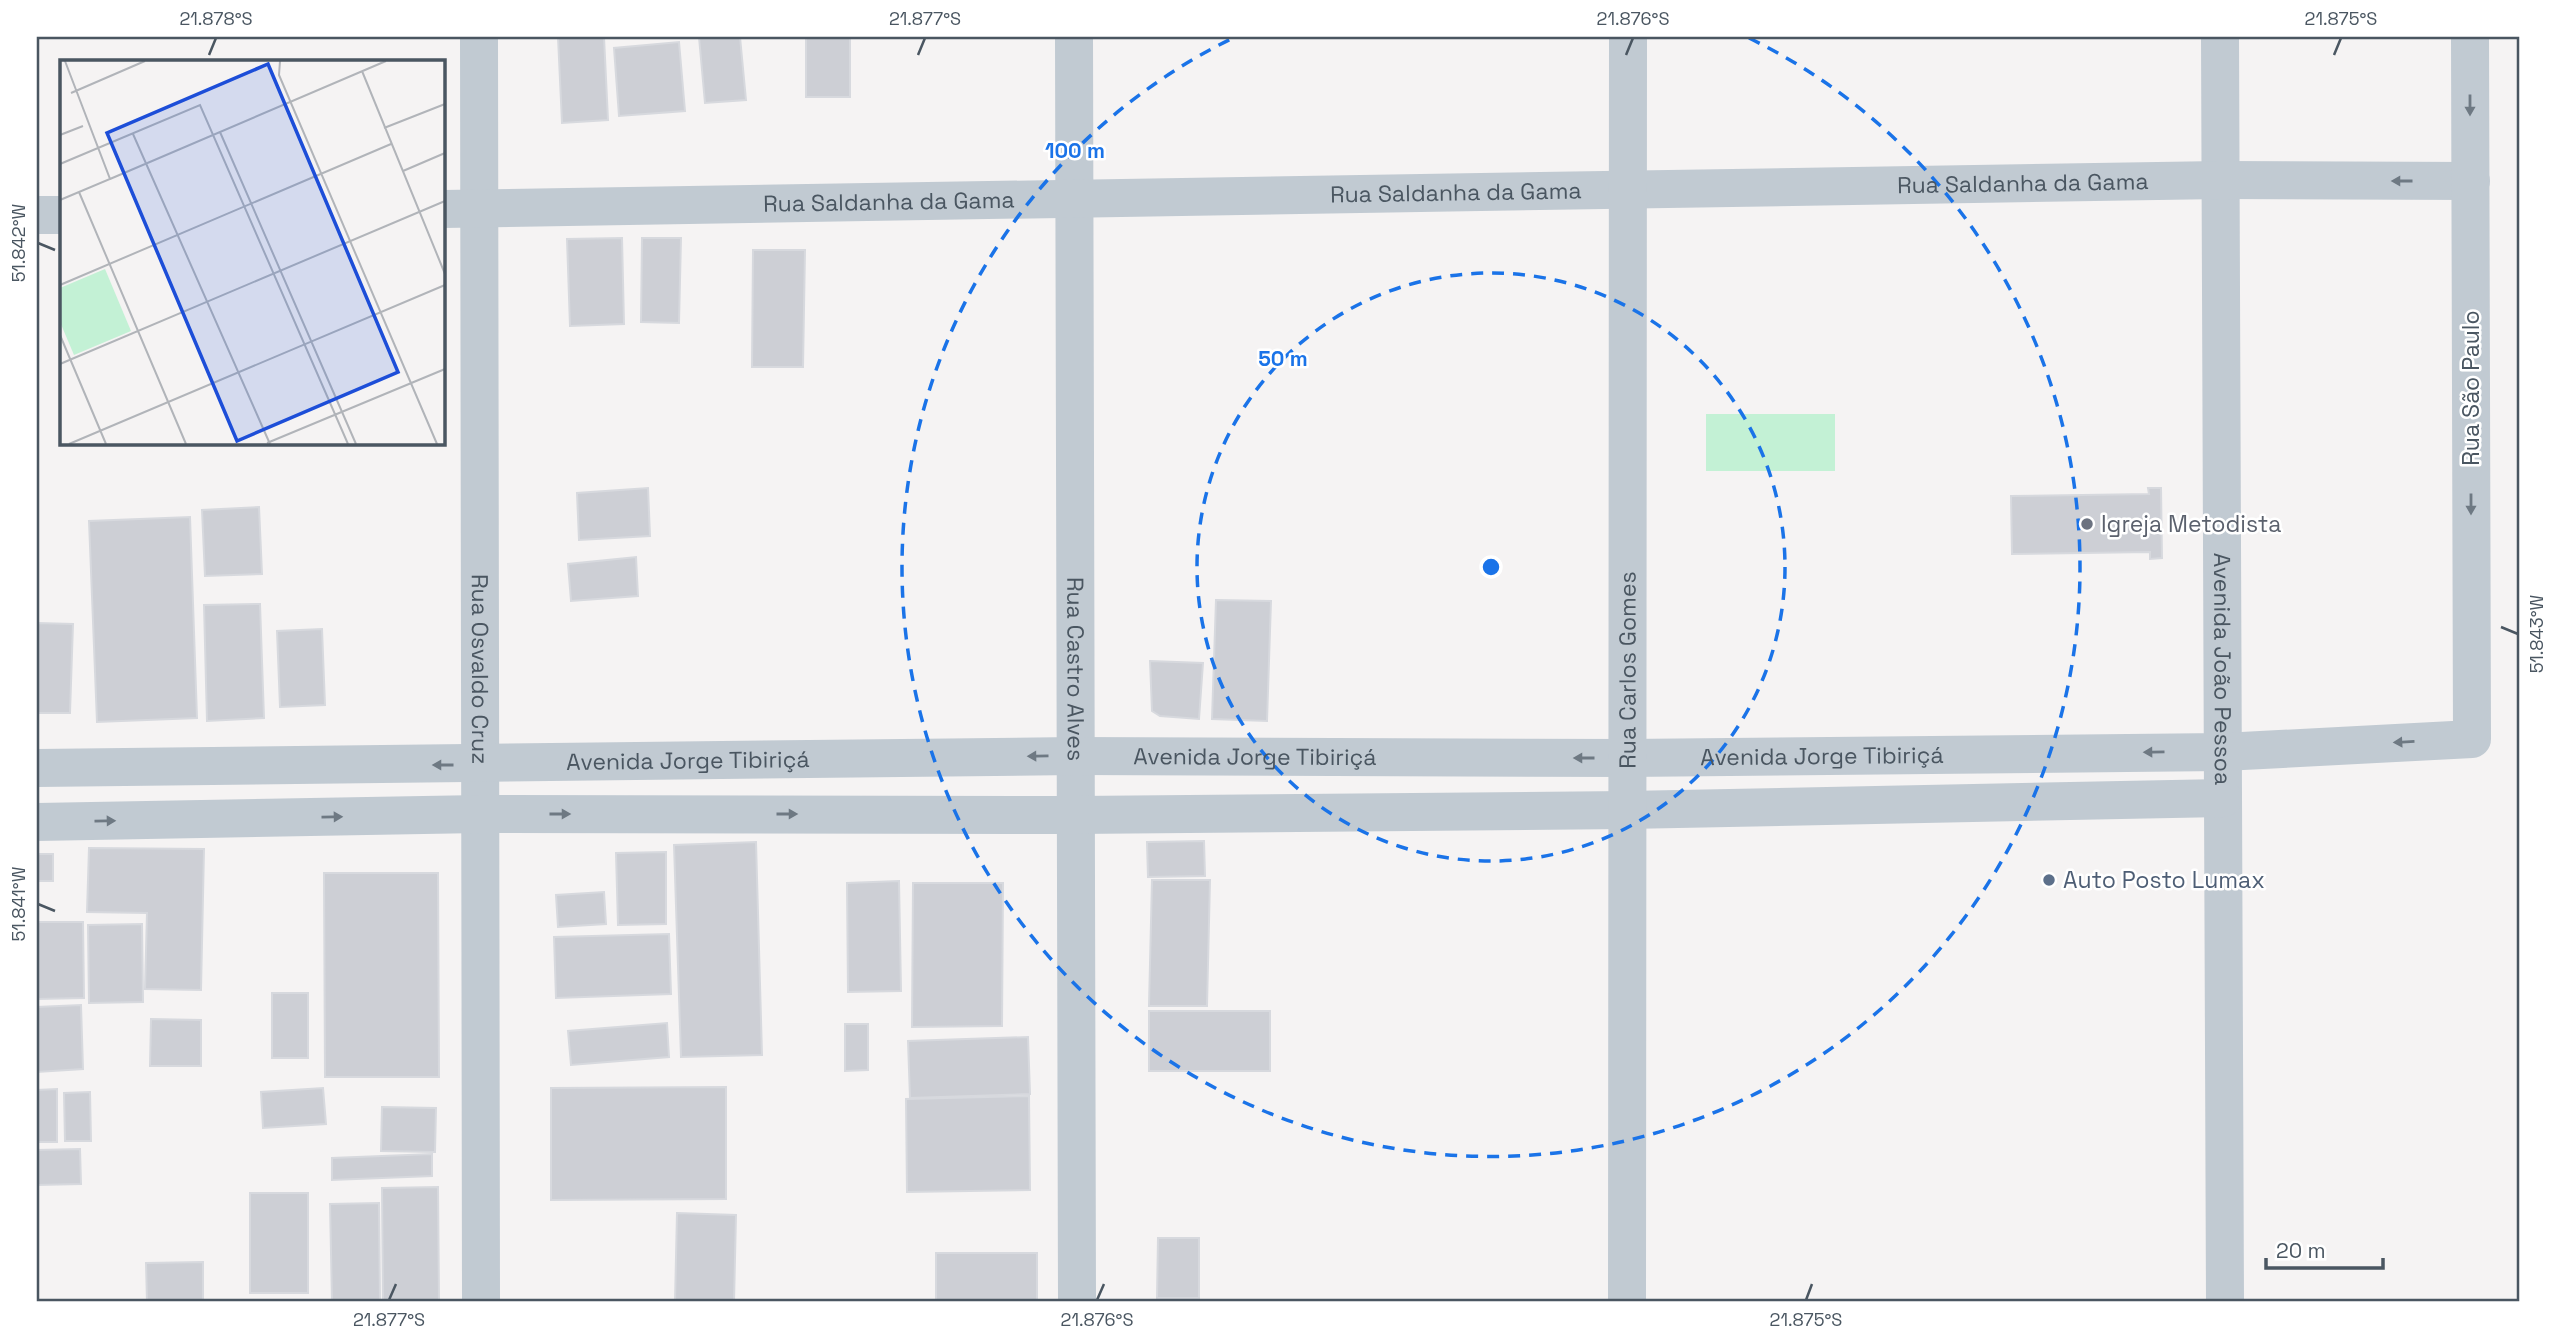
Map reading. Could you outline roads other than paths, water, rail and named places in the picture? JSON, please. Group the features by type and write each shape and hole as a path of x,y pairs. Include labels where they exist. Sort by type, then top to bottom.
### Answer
{"street":[{"name":"Rua Osvaldo Cruz","path":"479,37 461,208 480,765 481,1302"},
{"name":"Rua Castro Alves","path":"1074,37 1077,1302"},
{"name":"Rua Carlos Gomes","path":"1627,1302 1628,37"},
{"name":"Avenida João Pessoa","path":"2220,37 2225,1302"},
{"name":"Rua São Paulo","path":"2470,37 2472,739"},
{"name":"Rua Saldanha da Gama","path":"461,208 2220,180 2470,181"},
{"path":"37,215 60,215"},
{"name":"Avenida Jorge Tibiriçá","path":"37,768 480,765 1076,756 1627,758 2223,752 2472,739"},
{"path":"37,822 480,814 1076,815 1627,810 2223,798"}],"place":[{"name":"Igreja Metodista","path":"2087,524"},
{"name":"Auto Posto Lumax","path":"2049,880"}]}
